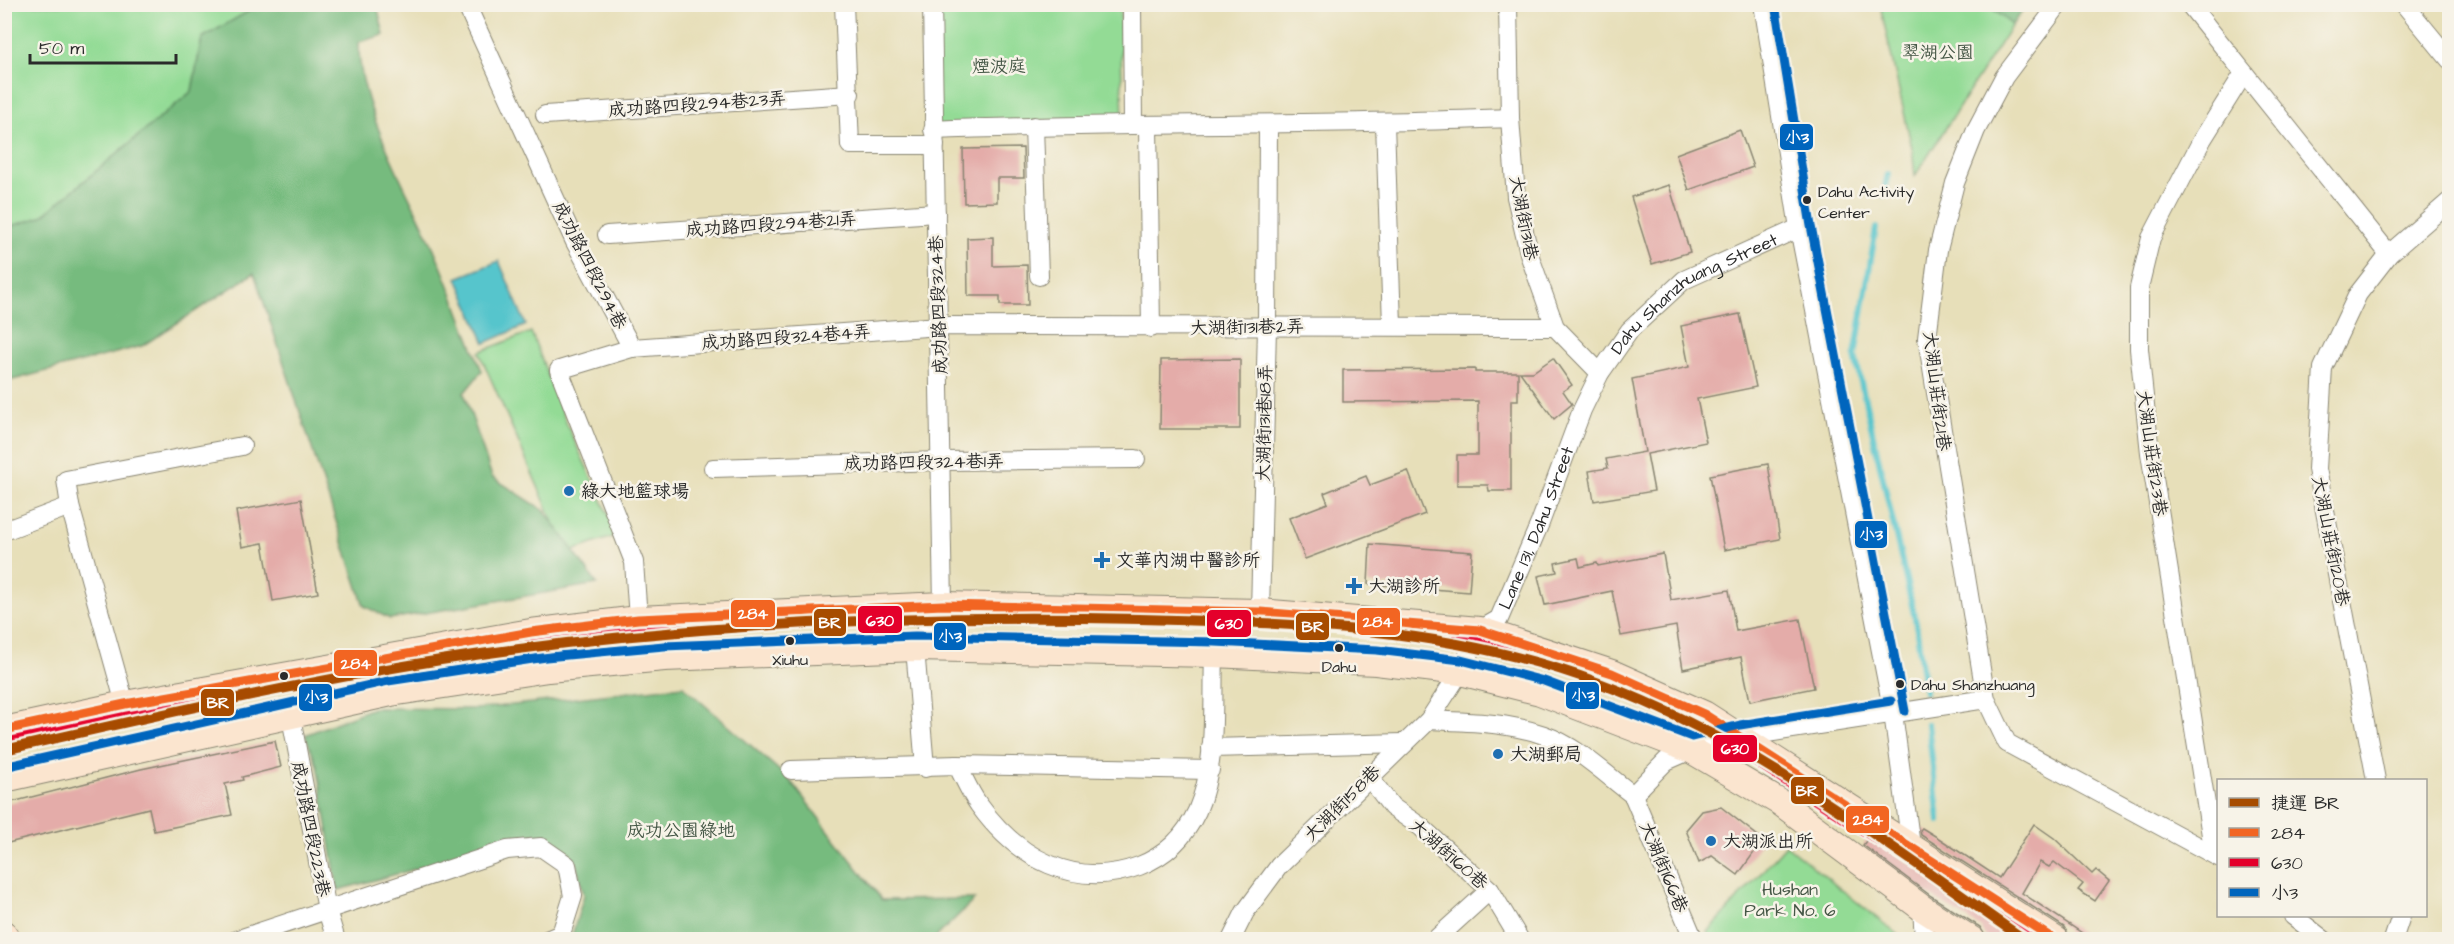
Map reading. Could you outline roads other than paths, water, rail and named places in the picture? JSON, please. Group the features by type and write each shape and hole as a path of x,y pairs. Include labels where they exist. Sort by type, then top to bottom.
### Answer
{"main road":[{"path":"4,730 125,704 531,632 638,619 943,605 1260,612 1479,630 1612,673 1704,714 2056,939"},
{"path":"4,779 391,693 548,669 664,658 915,648 1214,654 1376,662 1460,672 1540,692 1691,750 1781,803 1922,908 1972,939"},
{"path":"4,934 8,939"}],"street":[{"name":"成功路四段294巷","path":"466,4 575,242 632,348 559,370 634,562 638,619"},
{"path":"844,4 850,93 850,145 1034,126 1268,125 1510,118"},
{"name":"成功路四段324巷","path":"932,4 940,326 943,605"},
{"path":"1132,4 1141,126 1151,328"},
{"name":"大湖街131巷","path":"1508,4 1510,118 1516,196 1530,257 1555,327 1600,373"},
{"name":"Dahu Shanzhuang Street","path":"1763,4 1799,228 1893,713 1911,846"},
{"name":"大湖山莊街21巷","path":"1986,699 1927,338 1938,250 1955,183 1976,130 2004,77 2059,4"},
{"path":"2188,4 2389,254"},
{"path":"2404,4 2450,60"},
{"name":"大湖山莊街23巷","path":"2216,856 2150,453 2139,349 2139,288 2151,238 2202,141 2244,73"},
{"name":"成功路四段294巷23弄","path":"545,115 850,93"},
{"path":"1385,123 1392,325"},
{"name":"大湖街131巷18弄","path":"1260,612 1267,327 1268,125"},
{"path":"1034,126 1039,276"},
{"name":"大湖山莊街120巷","path":"2376,779 2317,470 2323,368 2358,294 2389,254 2450,201"},
{"name":"成功路四段294巷21弄","path":"607,236 936,213"},
{"name":"Dahu Shanzhuang Street","path":"1600,373 1630,330 1684,280 1799,228"},
{"name":"成功路四段324巷4弄","path":"632,348 940,326"},
{"name":"大湖街131巷2弄","path":"940,326 1555,327"},
{"name":"Lane 131, Dahu Street","path":"1460,672 1479,630 1498,619 1540,523 1582,410 1600,373"},
{"path":"125,704 70,506 66,480 242,446"},
{"name":"成功路四段324巷1弄","path":"713,468 941,461 1136,459"},
{"path":"4,531 70,506"},
{"path":"925,768 915,648 943,605"},
{"path":"957,765 977,804 1023,851 1065,872 1111,875 1157,859 1177,842 1196,812 1210,770 1214,654"},
{"name":"大湖街158巷","path":"1231,939 1245,912 1279,866 1429,720 1460,672"},
{"path":"1429,720 1507,725 1546,735 1577,753 1633,795 1666,761 1691,750 1742,737 1986,699 2007,743 2216,856"},
{"name":"成功路四段223巷","path":"291,717 327,909 336,939"},
{"path":"1211,748 1403,743"},
{"path":"791,770 925,768 957,765 1210,770"},
{"name":"大湖街160巷","path":"1369,777 1392,807 1421,827 1490,890 1520,939"},
{"name":"大湖街166巷","path":"1633,795 1694,939"},
{"path":"236,939 507,850 541,847 567,865 573,896 561,934 547,939"},
{"path":"1435,939 1490,890"},
{"path":"1922,908 1924,939"},
{"path":"2296,917 2324,939"},
{"path":"2393,939 2400,917"}],"water":[{"path":"499,261 526,325 485,343 457,278"}],"waterway":[{"path":"1883,195 1888,174"},
{"path":"1876,228 1855,356 1916,623 1925,692"},
{"path":"1928,724 1939,821"}],"metro line":[{"name":"BR","path":"4,750 331,679 441,660 615,638 789,624 964,618 1139,619 1314,626 1430,639 1487,650 1543,664 1599,683 1657,707 1712,734 1820,798 2025,940"}],"place":[{"name":"Dahu Activity Center","path":"1807,200"},
{"name":"綠大地籃球場","path":"569,491"},
{"name":"文華內湖中醫診所","path":"1102,560"},
{"name":"大湖診所","path":"1354,586"},
{"name":"Xiuhu","path":"790,641"},
{"name":"Dahu","path":"1339,648"},
{"name":"Dahu Shanzhuang","path":"1900,684"},
{"name":"大湖郵局","path":"1498,754"},
{"name":"大湖派出所","path":"1711,841"}],"park label":[{"name":"翠湖公園","path":"1938,52"},
{"name":"煙波庭","path":"999,66"},
{"name":"成功公園綠地","path":"681,830"},
{"name":"Hushan Park No. 6","path":"1790,899"}]}
